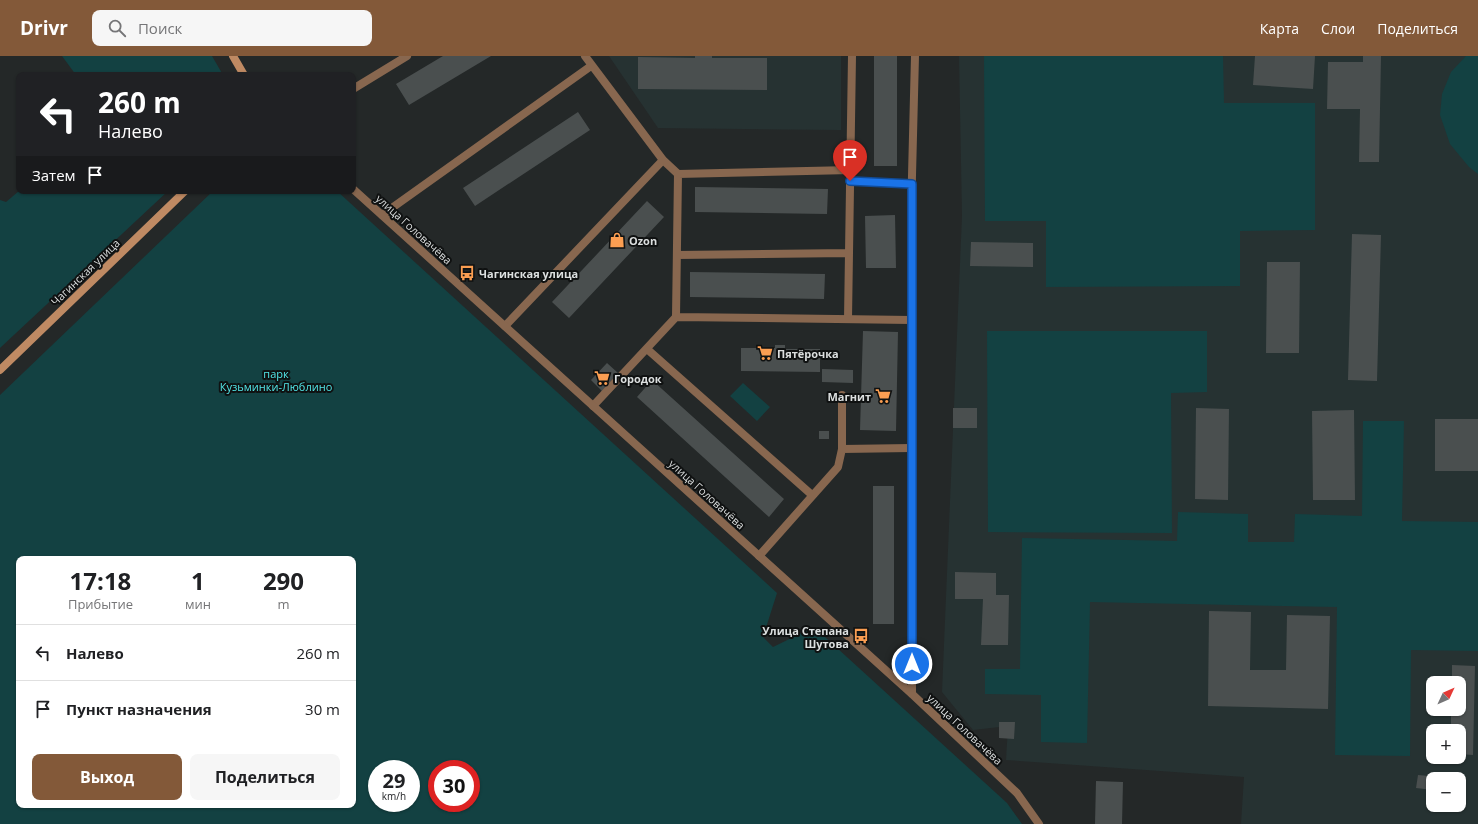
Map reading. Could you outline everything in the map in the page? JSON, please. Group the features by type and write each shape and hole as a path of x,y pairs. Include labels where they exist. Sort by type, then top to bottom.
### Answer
{"street":[{"path":"234,56 242,72"},
{"path":"356,87 407,56"},
{"path":"585,56 591,66 663,160 678,174 851,170"},
{"path":"848,318 852,56"},
{"path":"912,694 911,320 915,56"},
{"path":"382,216 591,66"},
{"path":"505,326 663,160"},
{"path":"593,406 676,317 678,174"},
{"path":"850,181 912,184"},
{"name":"улица Головачёва","path":"356,192 912,694 1017,793 1039,824"},
{"name":"Чагинская улица","path":"0,370 182,194"},
{"path":"677,255 849,253"},
{"path":"676,317 911,320"},
{"path":"647,349 812,495"},
{"path":"759,556 838,467 842,449 842,395"},
{"path":"842,449 911,448"}],"shaded area":[{"path":"609,56 841,56 841,130 658,128"},
{"path":"959,56 1478,56 1478,824 1241,824 1244,777 1006,760 1008,726 973,730 942,692 962,216"}],"green space":[{"path":"62,56 212,56 221,72 74,72"},
{"path":"984,56 1223,56 1224,103 1315,103 1315,230 1240,231 1240,286 1046,287 1046,221 985,221"},
{"path":"1466,56 1478,56 1478,174 1469,167 1450,144 1440,115 1442,94 1451,72"},
{"path":"16,194 165,194 0,348 0,200 6,202"},
{"name":"парк Кузьминки-Люблино","path":"210,194 340,194 777,593 763,637 773,647 814,627 1007,803 1022,824 0,824 0,395"},
{"path":"987,331 1207,331 1207,392 1171,393 1172,533 988,532"},
{"path":"743,383 770,407 757,421 730,396"},
{"path":"1363,421 1404,421 1402,521 1478,522 1478,651 1411,650 1410,756 1335,755 1337,607 1090,602 1087,743 1041,742 1041,695 985,694 985,669 1020,669 1022,538 1177,541 1178,512 1248,514 1248,542 1294,542 1295,514 1362,516"}],"building":[{"path":"443,56 491,56 409,105 396,84"},
{"path":"695,56 712,56 712,58 767,58 767,90 638,89 638,57 695,58"},
{"path":"874,56 897,56 897,166 874,166"},
{"path":"1255,56 1315,56 1313,89 1253,85"},
{"path":"1363,56 1381,56 1379,162 1359,162 1360,109 1327,109 1328,62 1363,62"},
{"path":"578,112 590,130 475,206 463,188"},
{"path":"695,187 828,189 827,214 695,212"},
{"path":"647,201 664,217 569,318 552,302"},
{"path":"895,215 896,268 866,268 865,216"},
{"path":"1352,234 1381,235 1377,381 1348,380"},
{"path":"971,242 1033,243 1033,267 970,266"},
{"path":"1267,262 1300,262 1299,353 1266,353"},
{"path":"690,272 825,274 824,299 690,297"},
{"path":"863,331 898,332 896,431 860,430"},
{"path":"775,345 785,345 785,349 820,349 820,372 741,371 741,348 775,348"},
{"path":"607,363 618,373 602,391 591,380"},
{"path":"822,369 853,370 853,383 822,382"},
{"path":"652,380 784,499 769,517 637,397"},
{"path":"953,408 977,408 977,428 953,428"},
{"path":"1196,408 1229,409 1228,500 1195,499"},
{"path":"1354,410 1355,500 1313,500 1312,411"},
{"path":"1435,419 1478,419 1478,471 1435,471"},
{"path":"819,431 829,431 829,439 819,439"},
{"path":"873,486 894,486 894,624 873,624"},
{"path":"955,572 996,573 996,595 1009,595 1008,645 981,645 983,599 955,599"},
{"path":"1209,611 1251,612 1250,670 1286,670 1287,615 1330,616 1328,709 1208,706"},
{"path":"1452,665 1475,666 1473,755 1466,754 1466,724 1451,724 1451,716 1466,716 1466,676 1452,676"},
{"path":"999,722 1015,722 1014,739 999,738"},
{"path":"1418,775 1426,776 1426,789 1416,788"},
{"path":"1096,781 1123,782 1122,824 1095,824"}],"place":[{"name":"Ozon","path":"617,240"},
{"name":"Чагинская улица","path":"467,273"},
{"name":"Пятёрочка","path":"765,353"},
{"name":"Городок","path":"602,378"},
{"name":"Магнит","path":"883,396"},
{"name":"Улица Степана Шутова","path":"861,636"}],"route":[{"path":"850,181 912,184 912,664"}]}
